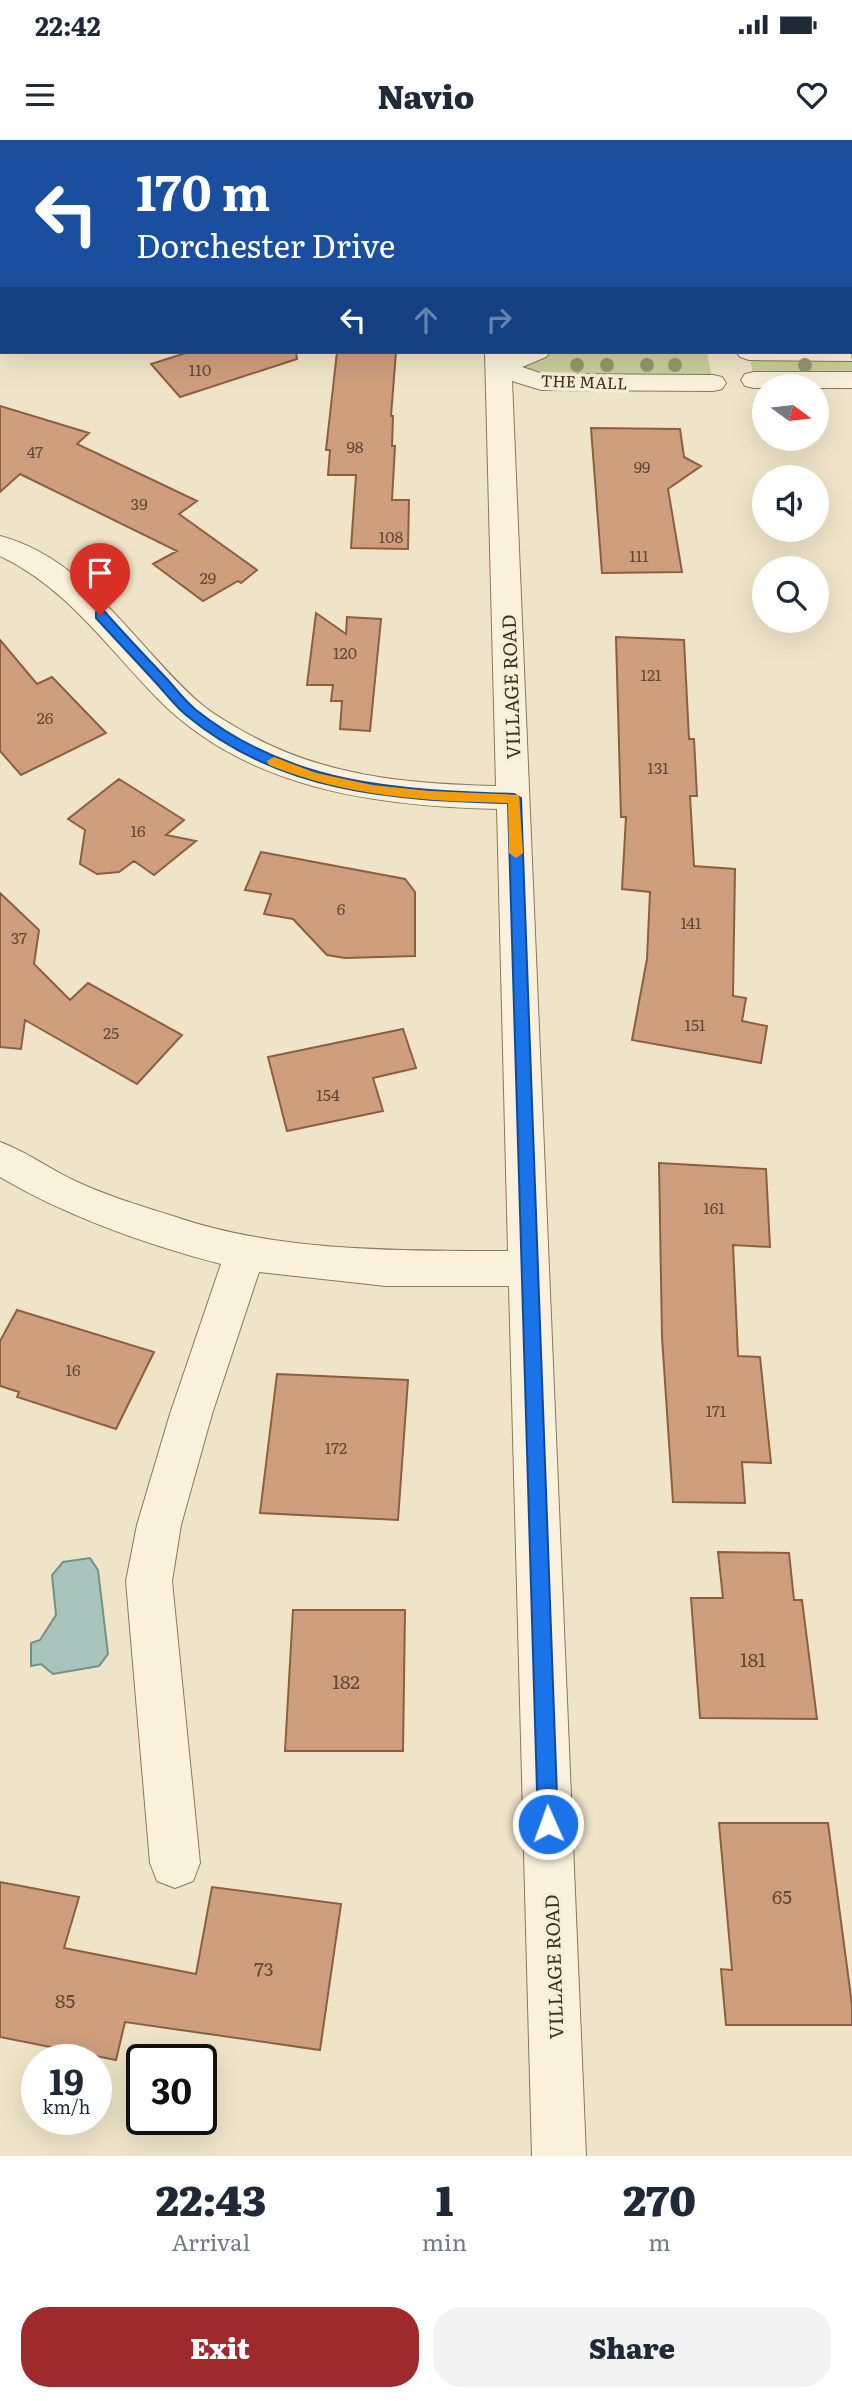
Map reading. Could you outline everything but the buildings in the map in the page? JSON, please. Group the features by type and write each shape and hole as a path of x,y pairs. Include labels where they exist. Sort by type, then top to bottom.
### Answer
{"street":[{"name":"THE MALL","path":"498,360 527,354"},
{"name":"THE MALL","path":"498,360 541,382 713,383"},
{"name":"VILLAGE ROAD","path":"498,360 531,1269 559,2156"},
{"path":"830,380 852,380"},
{"path":"0,545 18,552 60,577 82,596 190,712 247,751 313,777 372,790 429,796 514,798"},
{"path":"0,1158 58,1191 177,1234 245,1253 386,1268 531,1269"},
{"path":"175,1863 149,1581 159,1525 191,1414 245,1253"}],"green space":[{"path":"532,354 707,354 713,383 541,382 498,368"},
{"path":"749,354 852,354 852,380 830,380 830,374 753,374"}],"water":[{"path":"90,1558 98,1570 108,1654 99,1666 53,1674 41,1664 31,1666 31,1643 40,1640 56,1615 52,1575 63,1562"}],"slow traffic":[{"path":"274,761 313,777 372,790 429,796 514,798 516,853"}],"route":[{"path":"100,615 190,712 247,751 313,777 372,790 429,796 514,798 548,1824"}]}
